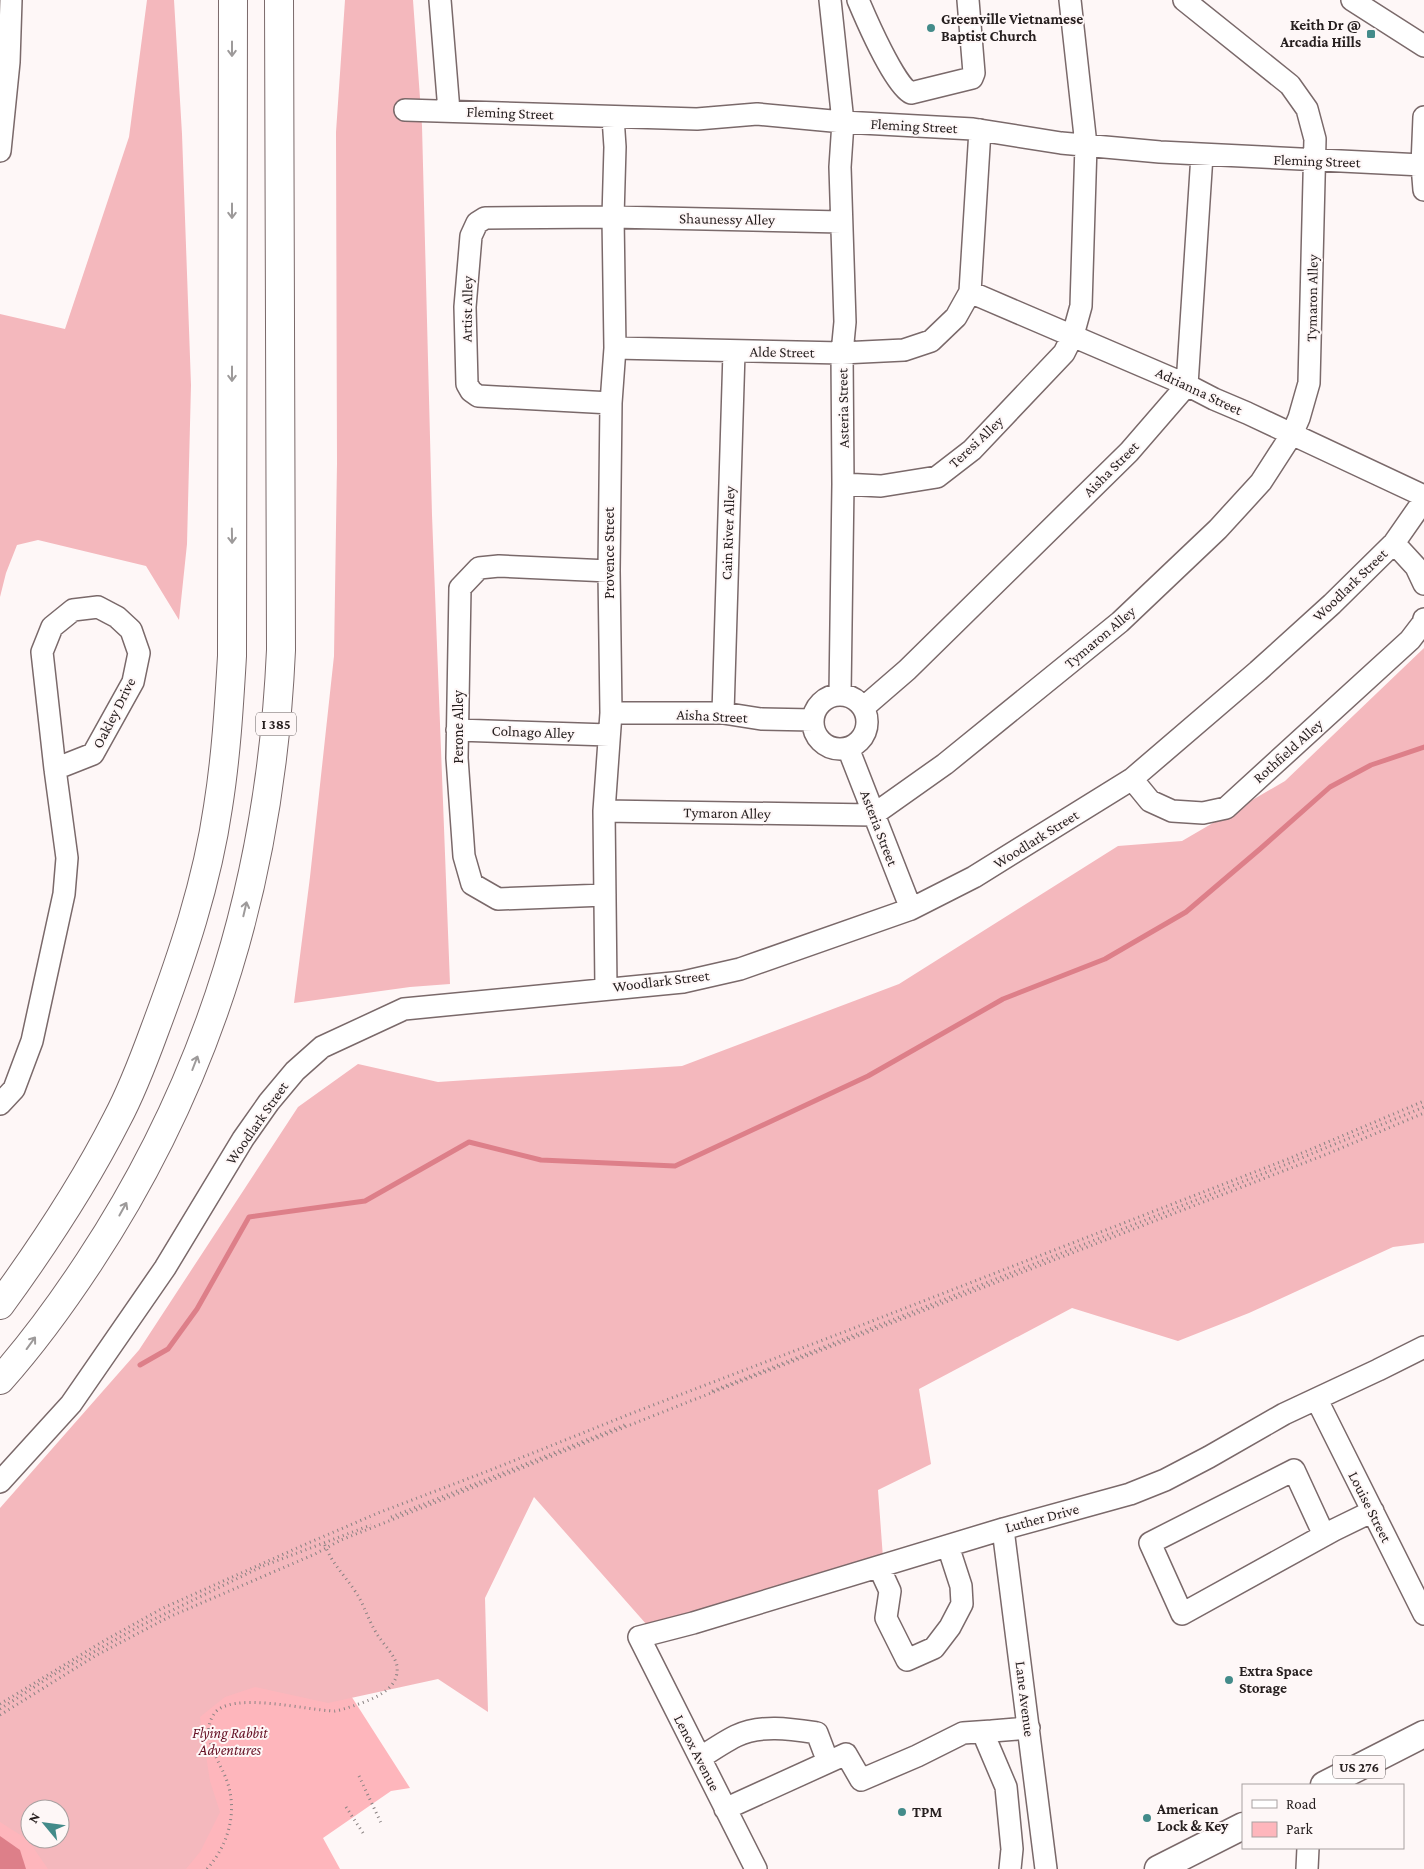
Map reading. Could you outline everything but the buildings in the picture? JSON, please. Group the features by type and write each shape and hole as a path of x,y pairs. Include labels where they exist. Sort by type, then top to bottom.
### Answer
{"highway":[{"path":"0,1305 29,1264 88,1172 118,1118 155,1029 188,935 206,869 218,808 227,734 232,656 232,0"},
{"name":"I 385","path":"0,1380 22,1356 71,1289 118,1218 157,1146 192,1070 218,1004 245,912 263,827 274,751 281,650 280,0"}],"main road":[{"name":"US 276","path":"1326,1784 1424,1734"},
{"path":"1158,1869 1242,1827"}],"street":[{"path":"0,151 9,62 11,0"},
{"path":"440,0 449,111"},
{"name":"Asteria Street","path":"830,0 842,122 840,167 844,322 842,354 844,484 840,695"},
{"path":"858,0 894,72 905,90 911,92 972,78 974,73 968,0"},
{"name":"Teresi Alley","path":"844,484 881,486 937,477 972,450 1064,353 1073,335 1081,306 1086,145 1070,0"},
{"name":"Tymaron Alley","path":"604,811 873,815 945,764 1120,622 1218,529 1261,482 1292,434 1299,418 1308,383 1311,352 1315,139 1307,109 1290,85 1184,0"},
{"path":"1352,0 1424,46"},
{"name":"Fleming Street","path":"405,110 697,119 757,114 842,122 980,130 1061,143 1202,155 1422,165"},
{"name":"Provence Street","path":"606,989 604,811 611,713 608,571 611,403 615,348 613,217 615,147 613,117"},
{"path":"1424,117 1422,165 1424,190"},
{"name":"Alde Street","path":"615,348 842,354 904,350 931,341 956,317 970,292 980,130"},
{"path":"1187,385 1202,155"},
{"name":"Shaunessy Alley","path":"613,217 842,222"},
{"name":"Artist Alley","path":"611,403 478,396 471,391 467,384 465,307 471,236 477,223 486,218 613,217"},
{"name":"Adrianna Street","path":"970,292 1187,385 1424,496"},
{"name":"Cain River Alley","path":"722,713 734,352"},
{"name":"Aisha Street","path":"864,708 906,670 1129,452 1187,385"},
{"name":"Woodlark Street","path":"0,1482 71,1404 165,1268 243,1139 269,1102 295,1071 322,1047 404,1009 683,982 740,969 910,909 974,878 1132,779 1332,604 1394,543 1424,500"},
{"path":"1394,543 1416,568 1424,584"},
{"name":"Perone Alley","path":"605,895 498,899 472,884 464,856 457,758 457,730 460,588 480,568 499,566 608,571"},
{"name":"Oakley Drive","path":"0,1104 14,1089 32,1042 64,894 67,858 55,769 42,652 52,627 73,610 98,607 117,617 131,630 139,653 132,682 93,754 55,769"},
{"name":"Rothfield Alley","path":"1132,779 1150,801 1172,810 1203,813 1226,808 1410,640 1424,619"},
{"path":"840,695 853,698 864,708 866,728 864,735 856,744 848,748 837,749 827,745 818,738 813,720 820,704 833,696 840,695"},
{"name":"Aisha Street","path":"611,713 722,713 760,719 813,720"},
{"name":"Colnago Alley","path":"457,730 609,735"},
{"name":"Asteria Street","path":"848,748 910,909"},
{"name":"Luther Drive","path":"639,1637 693,1623 1003,1529 1138,1491 1209,1458 1284,1414 1317,1400 1424,1346"},
{"name":"Louise Street","path":"1317,1400 1424,1614"},
{"path":"1324,1535 1294,1470 1150,1543 1182,1614 1324,1535 1373,1511"},
{"name":"Lane Avenue","path":"1003,1529 1046,1869"},
{"path":"879,1567 890,1591 886,1618 907,1660 934,1648 950,1627 962,1604 961,1586 948,1546"},
{"name":"Lenox Avenue","path":"639,1637 756,1869"},
{"path":"700,1758 738,1735 769,1728 817,1733 828,1762"},
{"path":"725,1809 846,1754 861,1780 917,1756 963,1733 1029,1728"},
{"path":"992,1731 986,1740 1006,1787 1012,1850 1010,1869"},
{"path":"1307,1869 1308,1849"}],"path":[{"path":"0,1704 162,1608 315,1540 635,1412 1281,1162 1424,1101"},
{"path":"0,1709 138,1627 263,1566 1275,1169 1424,1107"},
{"path":"0,1715 95,1656 169,1617 326,1549 341,1540 909,1315 1327,1154 1424,1113"},
{"path":"207,1869 223,1846 232,1812 228,1783 209,1738 208,1728 215,1712 222,1708 244,1703 262,1703 338,1711 383,1694 392,1685 396,1675 397,1666 393,1657 373,1628 355,1592 330,1557 324,1543"},
{"path":"359,1776 381,1823"},
{"path":"346,1807 363,1833"}],"green space":[{"name":"Flying Rabbit Adventures","path":"284,1591 410,1788 391,1791 323,1838 340,1869 0,1869 0,1732"}],"shaded area":[{"path":"147,0 174,0 182,134 191,385 187,544 179,620 146,566 38,540 17,545 6,573 0,597 0,314 65,329 129,137"},
{"path":"345,0 413,0 422,126 432,515 450,984 410,987 294,1003 334,656 337,463 336,132"},
{"path":"1424,648 1424,1243 1393,1247 1249,1313 1178,1341 1072,1308 919,1389 931,1464 878,1490 883,1558 647,1625 534,1497 485,1598 488,1712 438,1679 328,1703 255,1687 225,1697 200,1717 210,1781 220,1812 200,1852 186,1869 48,1869 34,1849 70,1849 70,1799 20,1799 20,1835 0,1822 0,1508 139,1350 298,1107 358,1064 438,1082 682,1066 899,984 1118,846 1182,841 1285,781"},
{"path":"0,1836 20,1850 26,1869 0,1869"}],"waterway":[{"path":"140,1365 168,1349 197,1309 249,1217 365,1201 469,1142 541,1160 675,1166 868,1076 1003,999 1105,959 1186,912 1330,787 1371,765 1424,747"}],"place":[{"name":"Greenville Vietnamese Baptist Church","path":"931,28"},
{"name":"Keith Dr @ Arcadia Hills","path":"1371,34"},
{"name":"Extra Space Storage","path":"1229,1680"},
{"name":"TPM","path":"902,1812"},
{"name":"American Lock & Key","path":"1147,1818"}]}
